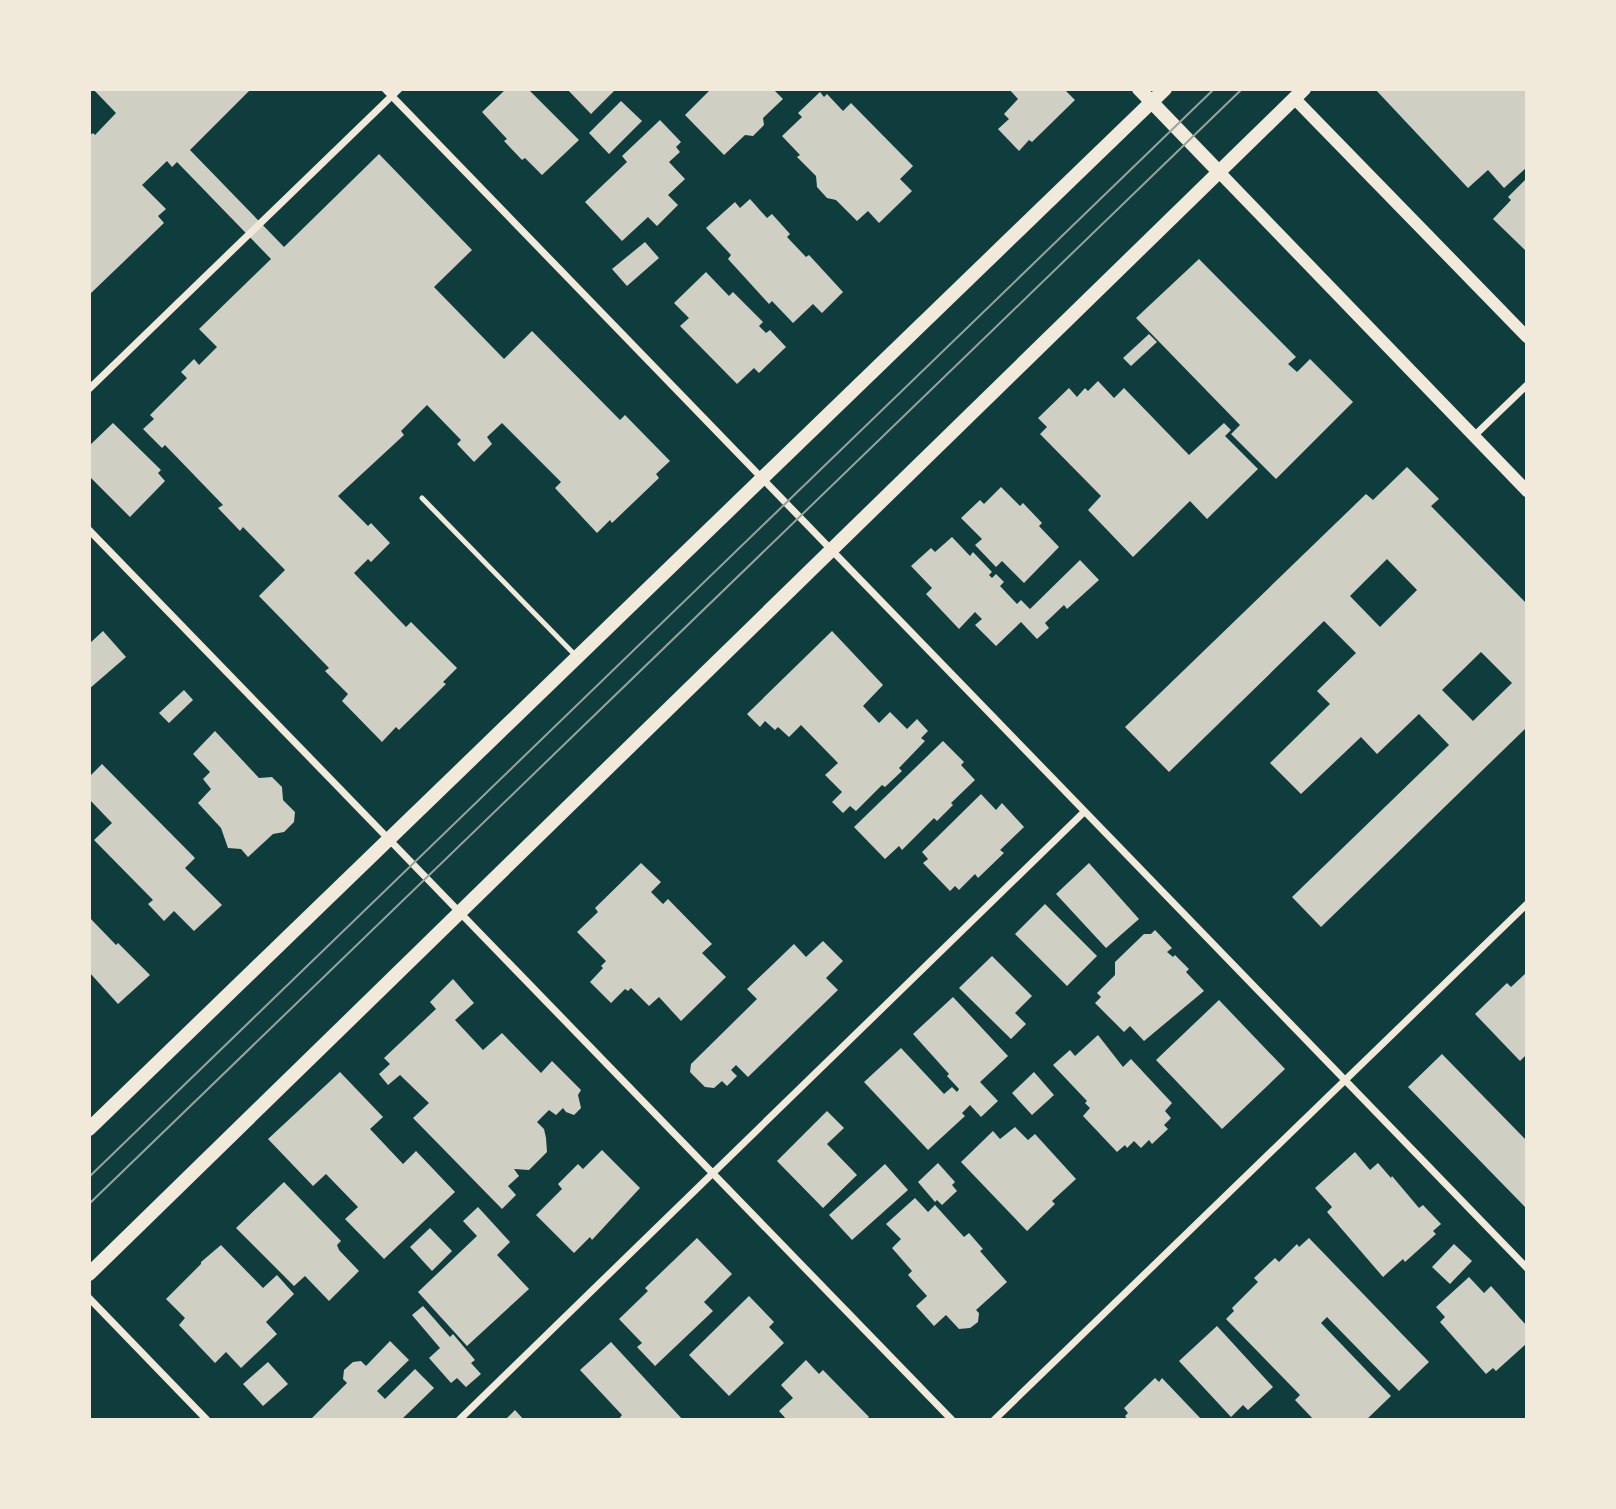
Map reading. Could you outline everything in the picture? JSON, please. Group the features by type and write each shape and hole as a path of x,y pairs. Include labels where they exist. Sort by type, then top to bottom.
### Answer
{"main road":[{"path":"1139,89 1219,172"},
{"path":"89,1129 1165,89"},
{"path":"89,1274 1219,172 1295,92"}],"street":[{"path":"385,89 1527,1268"},
{"path":"89,388 399,89"},
{"path":"1295,92 1527,337"},
{"path":"1219,172 1527,491"},
{"path":"1474,436 1527,385"},
{"path":"89,530 952,1420"},
{"path":"459,1420 1084,812"},
{"path":"994,1420 1527,904"},
{"path":"89,1298 207,1420"}],"lane":[{"path":"422,498 577,657"}],"building":[{"path":"93,89 251,89 190,150 284,247 379,154 472,250 434,287 504,359 532,331 620,420 625,415 670,461 656,474 659,478 612,523 610,520 597,533 555,488 561,482 502,423 487,437 492,444 474,462 457,444 461,440 427,405 401,431 404,435 338,496 368,526 371,523 390,543 371,562 368,559 354,573 406,627 411,622 457,668 443,682 446,684 399,730 396,727 382,742 342,701 348,694 325,671 329,668 259,596 285,570 243,527 240,531 218,508 223,505 165,445 162,448 143,429 154,419 150,415 187,378 181,372 194,359 199,365 217,347 199,329 271,259 177,162 172,167 167,161 142,185 166,209 158,216 164,223 89,295 89,136 93,133 95,135 116,113"},
{"path":"506,89 528,89 579,140 542,175 525,158 522,160 482,112"},
{"path":"567,89 616,89 591,114"},
{"path":"711,89 773,89 783,99 763,118 764,125 753,136 745,135 724,155 685,115"},
{"path":"1009,89 1064,89 1075,100 1019,151 998,129 1009,119 1004,114 1018,99"},
{"path":"1375,89 1527,89 1527,167 1504,188 1488,170 1468,188"},
{"path":"820,92 824,97 827,94 843,111 851,103 913,166 900,179 912,191 879,223 868,211 857,221 836,200 827,198 817,187 816,176 797,157 800,155 782,136 802,117 798,113"},
{"path":"621,101 642,121 609,154 589,133"},
{"path":"660,120 681,142 676,147 680,152 669,162 685,179 668,195 678,205 657,226 648,217 622,241 585,202 627,162 622,156"},
{"path":"1527,178 1527,252 1493,219 1511,200 1508,197"},
{"path":"750,199 767,218 772,214 790,234 787,237 806,257 809,255 843,292 822,313 813,304 793,323 772,301 769,304 728,259 731,255 706,228 735,202 740,208"},
{"path":"645,242 659,258 627,286 612,269"},
{"path":"1199,259 1296,357 1288,364 1297,372 1310,359 1353,402 1276,479 1231,434 1240,425 1136,318"},
{"path":"706,272 729,296 733,292 763,322 759,326 766,333 770,330 786,347 759,373 754,368 737,384 680,326 689,318 674,303"},
{"path":"1149,334 1157,342 1131,366 1123,358"},
{"path":"1098,381 1114,398 1124,388 1189,455 1224,423 1231,430 1225,436 1258,469 1207,519 1190,501 1133,557 1088,510 1101,496 1040,434 1047,427 1038,418 1069,388 1077,397 1085,388 1088,391"},
{"path":"113,423 161,470 158,473 165,481 130,517 89,476 89,446"},
{"path":"1407,467 1439,499 1431,506 1527,604 1527,727 1321,927 1292,897 1449,745 1419,714 1377,754 1361,737 1301,794 1270,763 1330,704 1317,691 1356,653 1324,621 1169,772 1125,727 1366,494 1373,500","holes":["1387,559 1417,590 1380,627 1350,596","1481,652 1512,683 1473,721 1442,690"]},
{"path":"1001,487 1020,506 1023,503 1042,523 1039,526 1059,547 1024,583 1002,561 996,567 975,545 982,539 961,518 980,500 984,504"},
{"path":"952,537 970,556 973,552 992,572 989,575 992,578 996,574 1004,582 1000,586 1017,604 1021,600 1030,609 1080,560 1099,580 1067,609 1064,605 1045,623 1049,628 1037,639 1021,622 996,646 975,625 982,619 975,612 959,629 926,594 932,588 911,566 931,548 935,552"},
{"path":"103,631 126,657 89,689 89,644"},
{"path":"832,631 883,685 863,706 879,723 890,712 907,729 917,719 928,731 921,738 925,741 899,768 902,771 885,787 882,785 856,811 850,806 843,813 832,802 842,792 825,775 838,763 801,725 789,737 778,727 775,730 765,721 760,727 747,714"},
{"path":"184,690 193,700 169,723 159,713"},
{"path":"215,731 259,778 272,777 282,787 283,800 295,812 294,822 284,832 273,834 248,857 241,849 228,848 221,828 198,803 211,789 203,779 210,772 193,754"},
{"path":"943,741 964,762 961,765 975,780 937,821 934,818 902,850 899,846 885,859 854,827"},
{"path":"102,764 195,858 185,868 222,905 194,931 174,911 164,921 148,904 153,900 94,840 112,823 89,799 89,777"},
{"path":"981,794 996,810 1002,803 1024,827 1000,850 1004,853 978,878 975,874 959,890 955,886 950,891 923,863 928,859 922,852"},
{"path":"641,863 661,882 651,892 663,904 668,899 712,944 702,953 726,977 681,1021 659,997 649,1006 631,988 628,991 625,989 611,1003 590,982 606,961 577,932 598,912 595,908"},
{"path":"1089,863 1139,919 1106,948 1056,894"},
{"path":"1045,904 1097,956 1067,986 1015,934"},
{"path":"89,917 150,975 118,1004 89,972"},
{"path":"1155,930 1172,948 1167,952 1173,957 1175,955 1189,969 1186,972 1204,991 1144,1041 1130,1026 1124,1032 1095,1003 1101,997 1097,993 1115,975 1115,962 1144,934 1151,934"},
{"path":"823,941 843,961 826,978 838,990 748,1077 736,1065 731,1070 737,1076 727,1086 722,1081 714,1088 705,1087 690,1072 691,1064 757,999 747,989 794,944 806,957"},
{"path":"992,956 1032,996 1015,1013 1026,1024 1011,1039 959,988"},
{"path":"1527,972 1527,1054 1520,1061 1475,1014 1507,983 1511,987"},
{"path":"453,979 474,1003 455,1020 483,1050 502,1033 541,1073 552,1061 581,1090 578,1095 581,1108 574,1115 563,1108 556,1115 549,1110 537,1122 544,1129 547,1152 529,1170 514,1169 519,1176 508,1186 516,1195 502,1209 413,1118 429,1103 400,1075 388,1085 379,1074 390,1064 384,1058 436,1009 430,1002"},
{"path":"953,997 1008,1056 980,1082 998,1101 981,1117 970,1105 962,1113 965,1116 928,1150 864,1082 901,1048 944,1094 952,1087 957,1092 959,1089 947,1076 949,1074 913,1034"},
{"path":"1219,1000 1285,1069 1222,1129 1156,1060"},
{"path":"1098,1035 1123,1067 1131,1059 1172,1103 1165,1111 1171,1118 1164,1125 1168,1129 1152,1144 1149,1140 1141,1148 1134,1141 1117,1152 1083,1116 1090,1108 1085,1103 1087,1101 1053,1065 1070,1050 1075,1056"},
{"path":"1442,1054 1527,1141 1527,1209 1408,1087"},
{"path":"340,1072 383,1117 370,1129 403,1164 416,1151 455,1192 384,1259 345,1219 358,1207 326,1174 313,1186 268,1139"},
{"path":"1034,1072 1054,1095 1032,1115 1012,1093"},
{"path":"827,1111 844,1128 827,1144 857,1175 823,1208 777,1161"},
{"path":"1015,1127 1028,1140 1035,1134 1076,1179 1052,1201 1055,1204 1027,1231 961,1162 993,1131 1000,1139"},
{"path":"602,1150 640,1188 592,1240 590,1237 574,1253 536,1215 562,1189 558,1184 578,1164 583,1169"},
{"path":"1355,1152 1370,1170 1378,1163 1419,1208 1423,1205 1441,1224 1433,1231 1436,1234 1405,1262 1403,1259 1383,1277 1327,1212 1332,1207 1315,1188"},
{"path":"938,1163 955,1182 952,1185 957,1191 942,1205 937,1200 935,1202 918,1182"},
{"path":"885,1164 908,1190 852,1240 829,1215"},
{"path":"284,1182 341,1241 337,1245 339,1250 359,1271 329,1301 305,1276 294,1286 236,1228"},
{"path":"915,1198 928,1212 935,1205 964,1237 969,1233 983,1249 980,1251 1007,1282 976,1310 979,1313 978,1322 970,1328 959,1329 946,1315 934,1326 916,1306 927,1296 908,1275 912,1271 892,1248 901,1239 886,1224"},
{"path":"478,1207 510,1242 497,1255 529,1289 467,1346 418,1292 477,1236 463,1221"},
{"path":"430,1228 452,1251 432,1271 410,1247"},
{"path":"697,1238 732,1274 704,1302 713,1311 655,1366 637,1347 642,1343 619,1319 648,1291 645,1288"},
{"path":"1309,1238 1429,1362 1399,1391 1327,1317 1321,1323 1391,1396 1366,1420 1314,1420 1295,1400 1300,1395 1226,1319 1234,1311 1232,1308 1258,1282 1254,1278 1275,1258 1279,1262 1297,1244 1299,1247"},
{"path":"1454,1244 1472,1261 1450,1284 1432,1267"},
{"path":"221,1245 263,1288 277,1275 294,1294 266,1322 277,1334 241,1368 226,1352 215,1363 179,1325 185,1318 166,1299"},
{"path":"1469,1277 1484,1293 1491,1286 1527,1326 1527,1343 1496,1371 1493,1368 1486,1374 1440,1322 1445,1317 1436,1307"},
{"path":"749,1296 774,1322 769,1327 784,1343 729,1396 689,1355"},
{"path":"423,1306 450,1337 453,1334 475,1360 471,1363 481,1374 466,1387 457,1378 451,1383 429,1358 440,1348 412,1315"},
{"path":"1217,1326 1273,1387 1248,1410 1243,1405 1231,1417 1179,1361"},
{"path":"390,1341 409,1360 377,1391 385,1399 415,1369 434,1388 401,1420 310,1420 347,1383 343,1379 344,1370 353,1362 361,1361 366,1366"},
{"path":"611,1342 683,1420 618,1420 622,1415 580,1370"},
{"path":"806,1360 819,1374 823,1370 869,1417 866,1420 787,1420 779,1411 793,1398 781,1385"},
{"path":"268,1362 288,1384 263,1406 243,1384"},
{"path":"1155,1378 1159,1382 1162,1378 1202,1420 1128,1420 1125,1416 1128,1413 1124,1408"},
{"path":"515,1410 524,1420 505,1420"}],"tram line":[{"path":"89,1177 1214,89"},
{"path":"89,1204 1242,89"}]}
